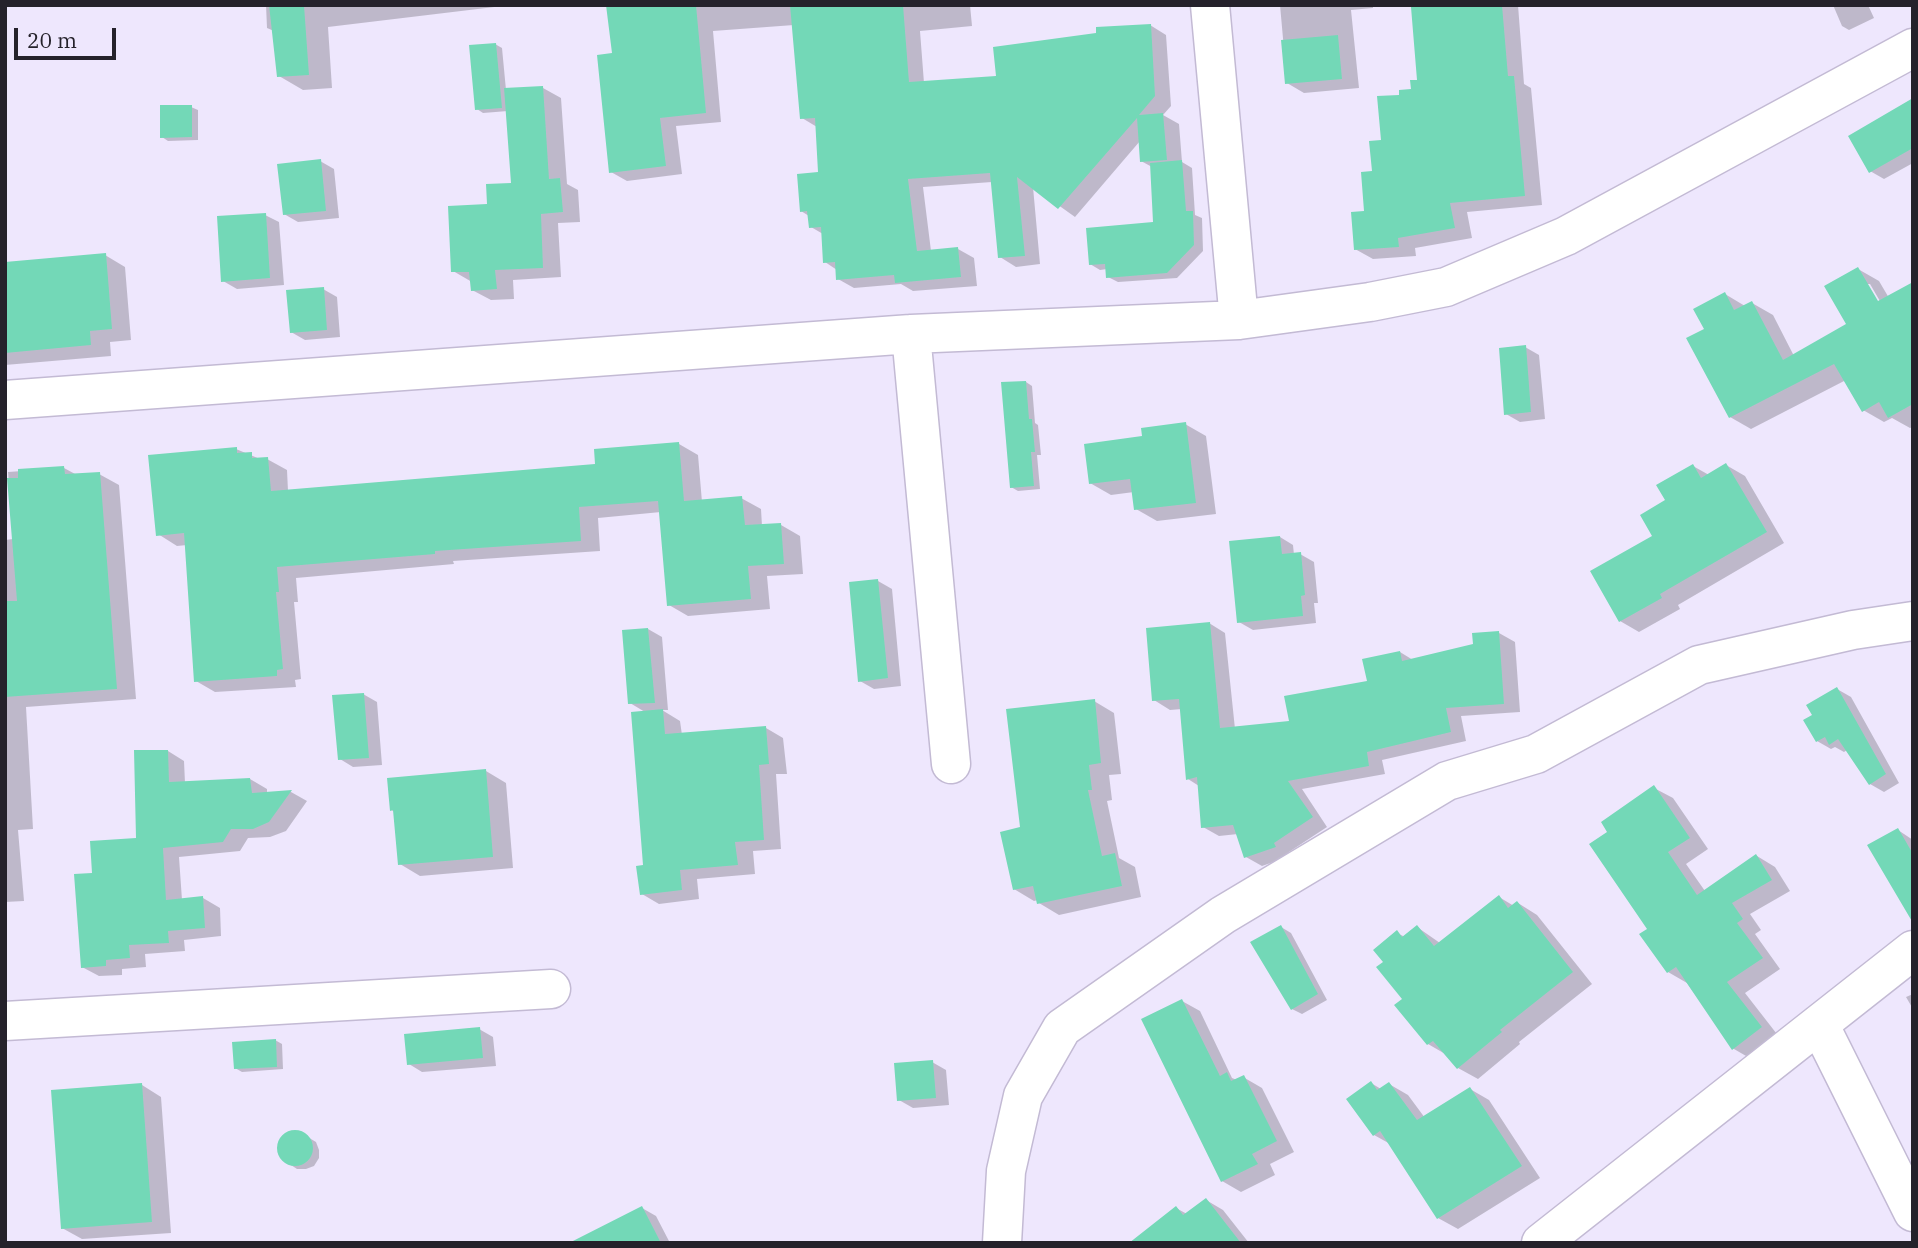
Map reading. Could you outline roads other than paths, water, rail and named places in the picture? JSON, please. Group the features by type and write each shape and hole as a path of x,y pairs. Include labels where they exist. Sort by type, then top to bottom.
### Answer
{"street":[{"path":"1210,5 1240,320"},
{"path":"5,400 911,334 1240,320 1370,302 1446,287 1566,236 1913,48"},
{"path":"911,334 951,764"},
{"path":"1002,1243 1006,1171 1023,1096 1062,1028 1223,915 1447,781 1536,754 1699,664 1840,633 1913,621"},
{"path":"1541,1243 1913,950"},
{"path":"5,1021 551,989"},
{"path":"1819,1024 1913,1212"}]}
